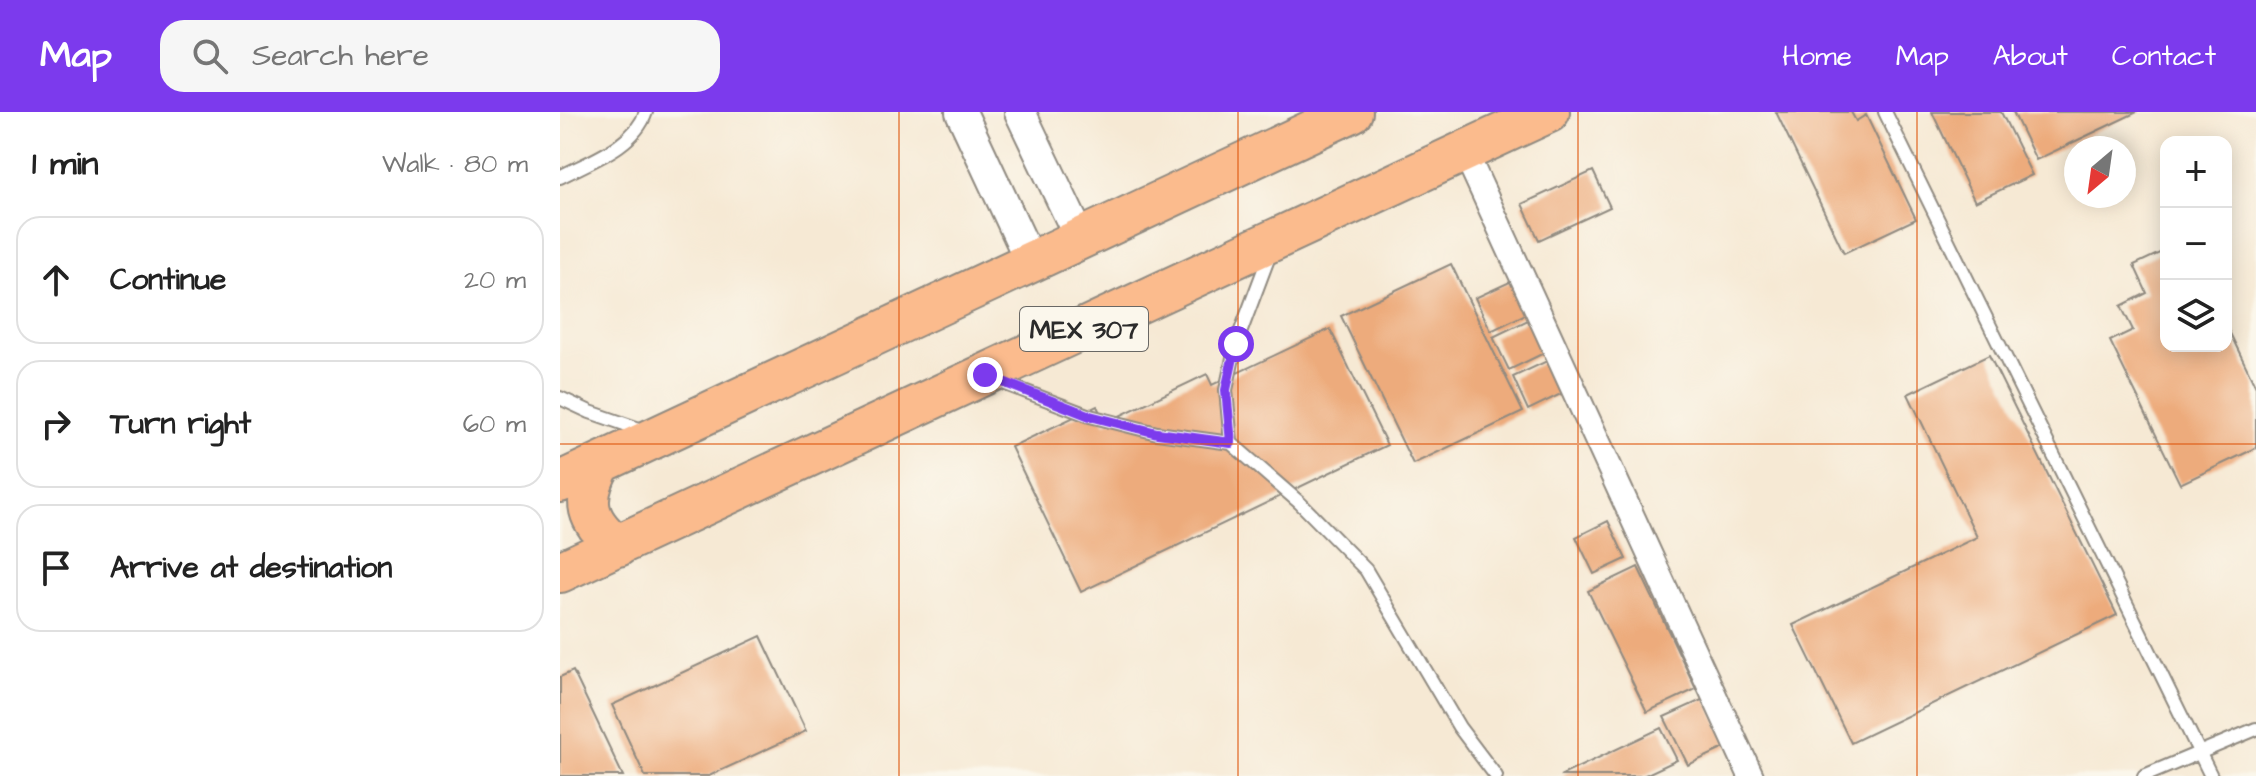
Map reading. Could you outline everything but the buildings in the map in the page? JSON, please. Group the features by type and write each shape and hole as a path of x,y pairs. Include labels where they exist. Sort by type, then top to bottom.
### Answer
{"highway":[{"name":"MEX 307","path":"560,482 1352,112"},
{"name":"MEX 307","path":"560,572 1549,112"},
{"path":"600,465 589,486 589,510 599,532 618,546"}],"street":[{"path":"961,112 1030,260"},
{"path":"1020,112 1080,238"},
{"path":"1465,152 1751,776"}],"lane":[{"path":"560,177 627,141 641,125 646,112"},
{"path":"1885,112 2211,776"},
{"path":"1231,443 1226,390 1236,344 1275,241"},
{"path":"985,375 1090,416 1157,433 1231,443 1300,503 1366,570 1459,727 1496,776"},
{"path":"560,398 590,412 660,436"},
{"path":"2144,776 2256,729"}],"route":[{"path":"985,375 1090,416 1157,433 1231,443 1226,390 1236,344"}]}
